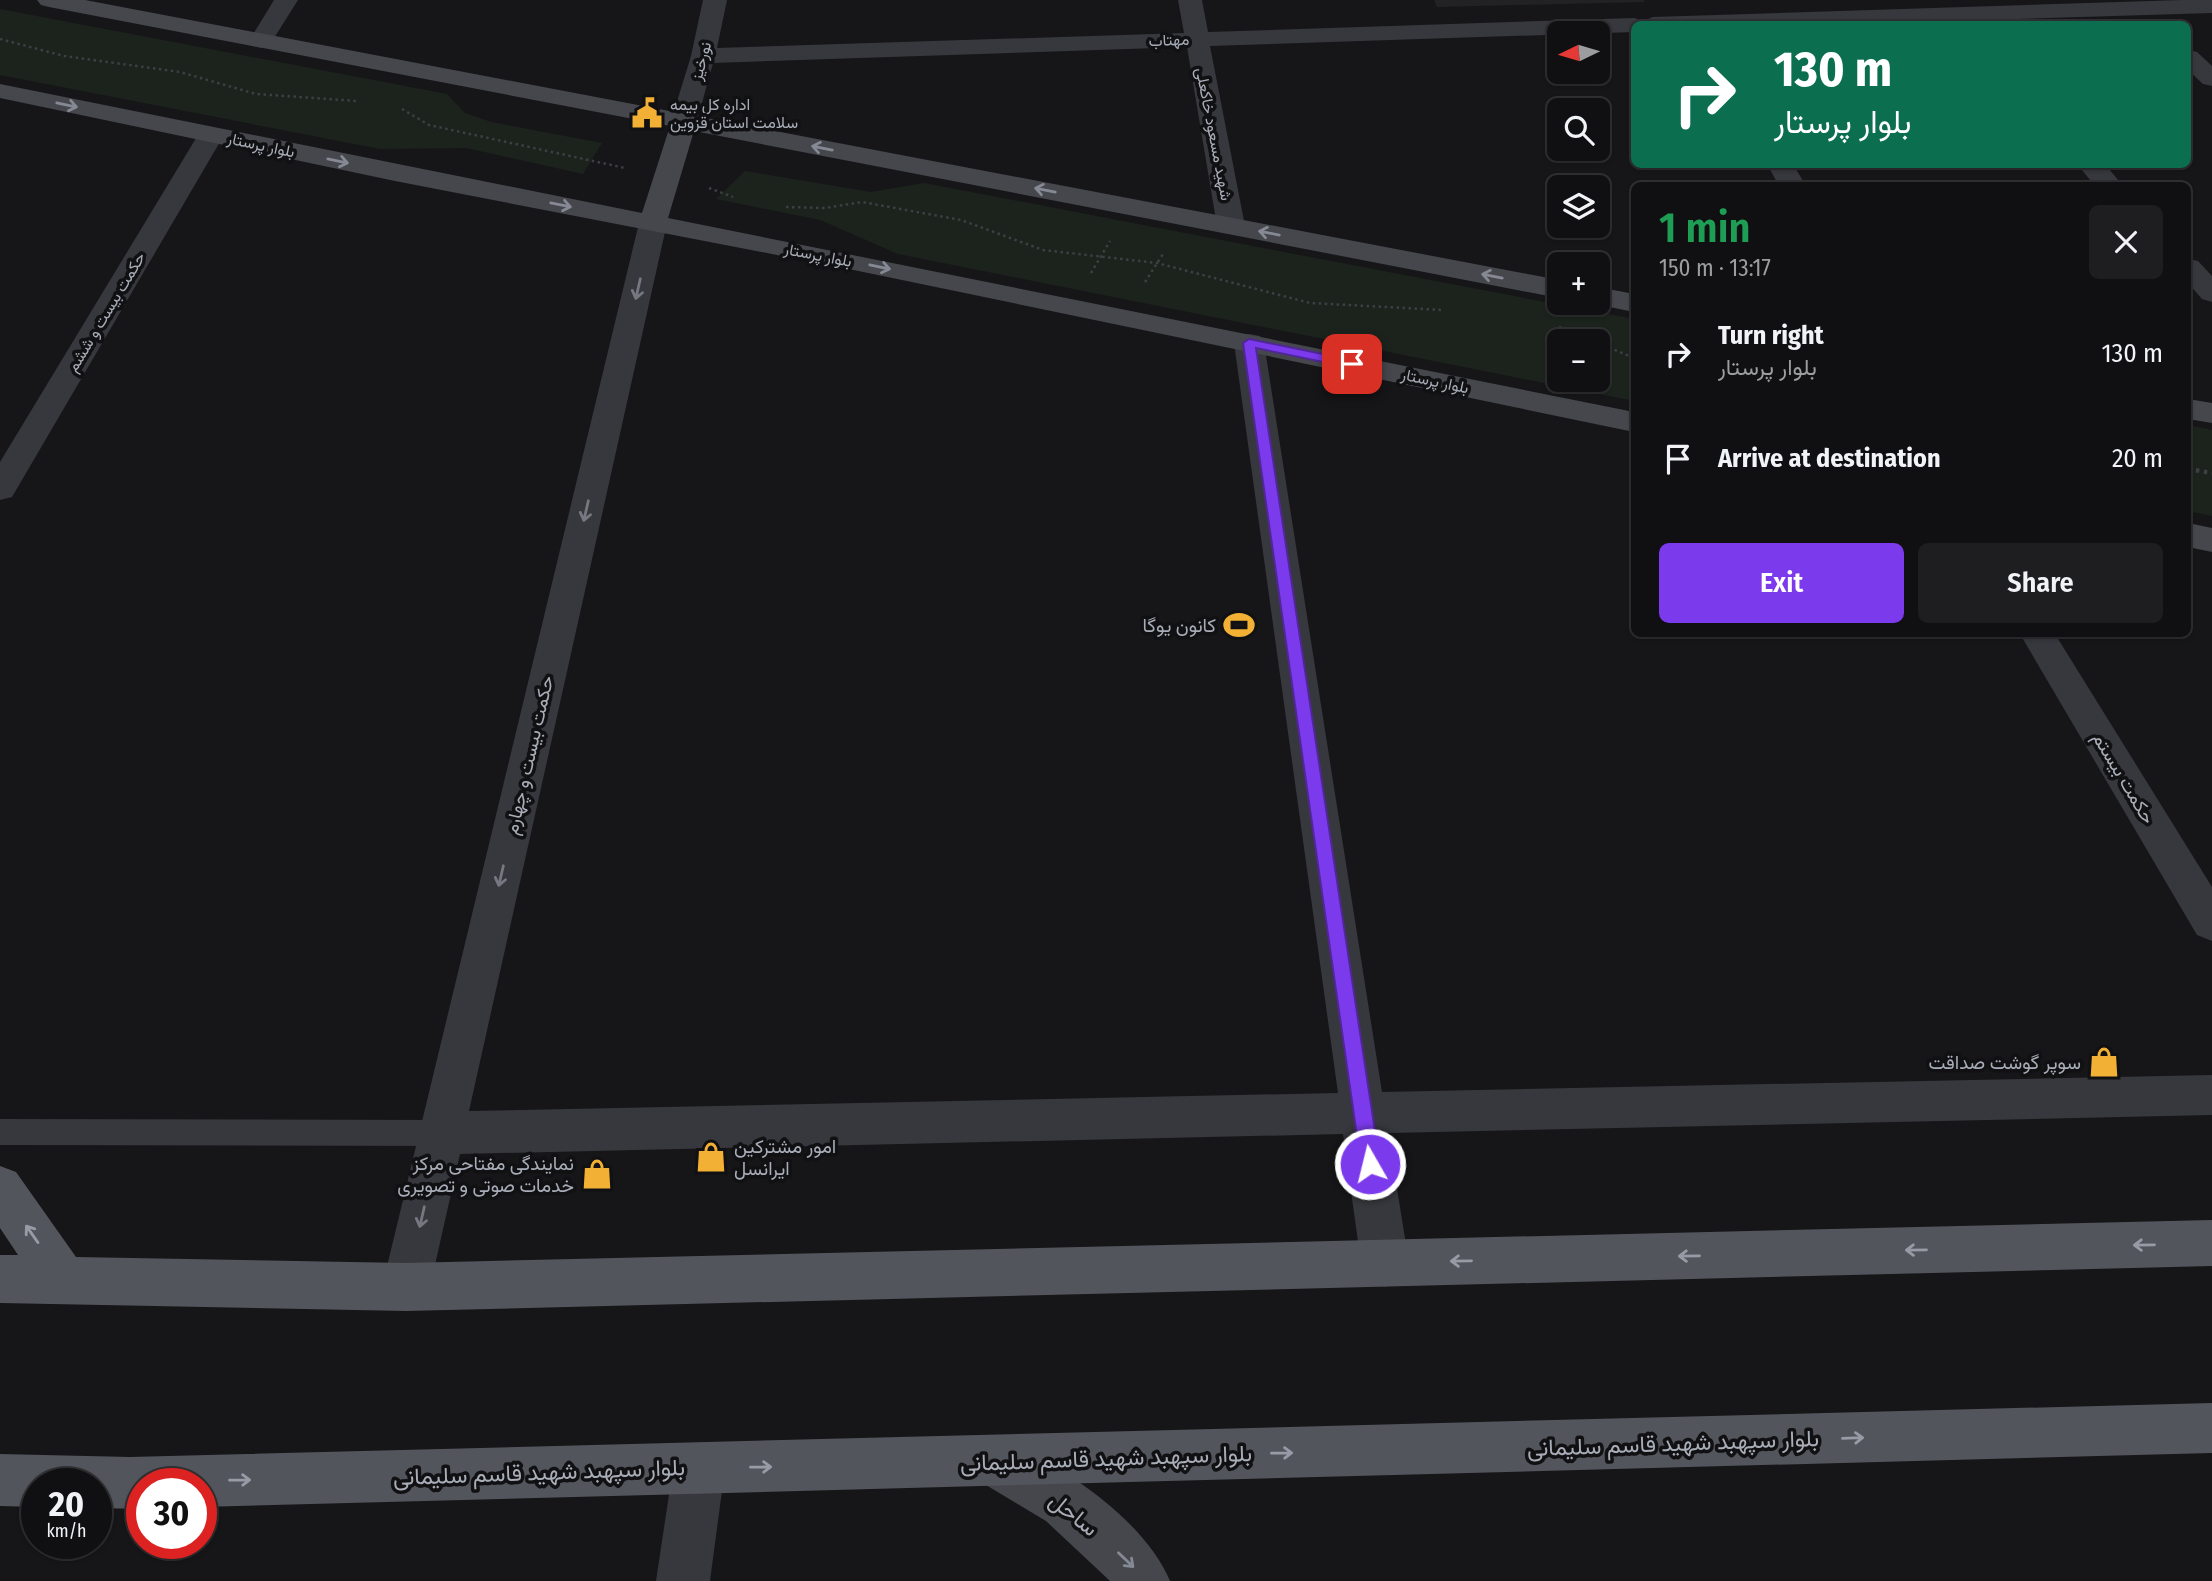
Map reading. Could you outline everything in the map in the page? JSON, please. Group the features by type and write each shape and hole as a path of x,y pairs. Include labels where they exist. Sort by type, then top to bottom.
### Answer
{"main road":[{"path":"0,1188 64,1281"},
{"path":"0,1279 406,1287 2212,1243"},
{"name":"بلوار سپهبد شهید قاسم سلیمانی","path":"0,1480 130,1483 2212,1428"}],"street":[{"path":"48,0 1547,287"},
{"path":"261,41 286,0"},
{"name":"نورخیز","path":"684,121 703,56 715,0"},
{"name":"شهید مسعود خاکعلی","path":"1190,0 1231,226"},
{"path":"1683,0 1694,21"},
{"path":"1756,21 2084,5 2143,17 2212,6"},
{"name":"مهتاب","path":"703,56 1631,25"},
{"path":"2191,60 2212,79"},
{"name":"بلوار پرستار","path":"0,91 1631,421"},
{"path":"653,223 684,121"},
{"name":"حکمت بیست و ششم","path":"0,489 211,135"},
{"path":"2094,168 2106,182"},
{"name":"حکمت بیست و چهارم","path":"406,1287 653,223"},
{"path":"2191,270 2212,293"},
{"path":"1610,298 1631,302"},
{"path":"1249,343 1385,1263"},
{"path":"2191,410 2212,413"},
{"path":"2191,536 2212,540"},
{"name":"حکمت بیستم","path":"2039,637 2212,923"},
{"path":"442,1133 2212,1095"},
{"name":"ساحل","path":"994,1461 1065,1502 1134,1567 1143,1581"},
{"path":"683,1581 699,1468"}],"lane":[{"path":"0,1132 442,1133"}],"path":[{"path":"0,39 64,56 180,72 256,93 365,101"},
{"path":"400,107 429,125 666,176 735,198"},
{"path":"783,207 825,208 862,202 961,220 1043,250 1157,263 1310,303 1447,310"},
{"path":"1070,306 1132,207"},
{"path":"1143,284 1169,244"},
{"path":"1553,325 1563,329"},
{"path":"1610,348 1631,357"},
{"path":"2191,470 2212,473"}],"shaded area":[{"path":"1434,0 1643,0 1645,2 1437,7"},
{"path":"0,9 447,94 465,113 491,122 602,143 583,174 466,148 380,149 0,75"},
{"path":"745,171 871,192 924,183 1547,302 1547,315 1610,314 1631,318 1631,400 1589,392 1610,392 1610,329 1547,329 1547,384 898,254 820,220 716,199"},
{"path":"2191,426 2212,430 2212,516 2191,512"}],"place":[{"name":"اداره کل بیمه سلامت استان قزوین","path":"647,113"},
{"name":"کانون یوگا","path":"1239,625"},
{"name":"سوپر گوشت صداقت","path":"2104,1062"},
{"name":"امور مشترکین ایرانسل","path":"711,1157"},
{"name":"نمایندگی مفتاحی مرکز خدمات صوتی و تصویری","path":"597,1174"}],"route":[{"path":"1352,364 1249,343 1370,1164"}]}
